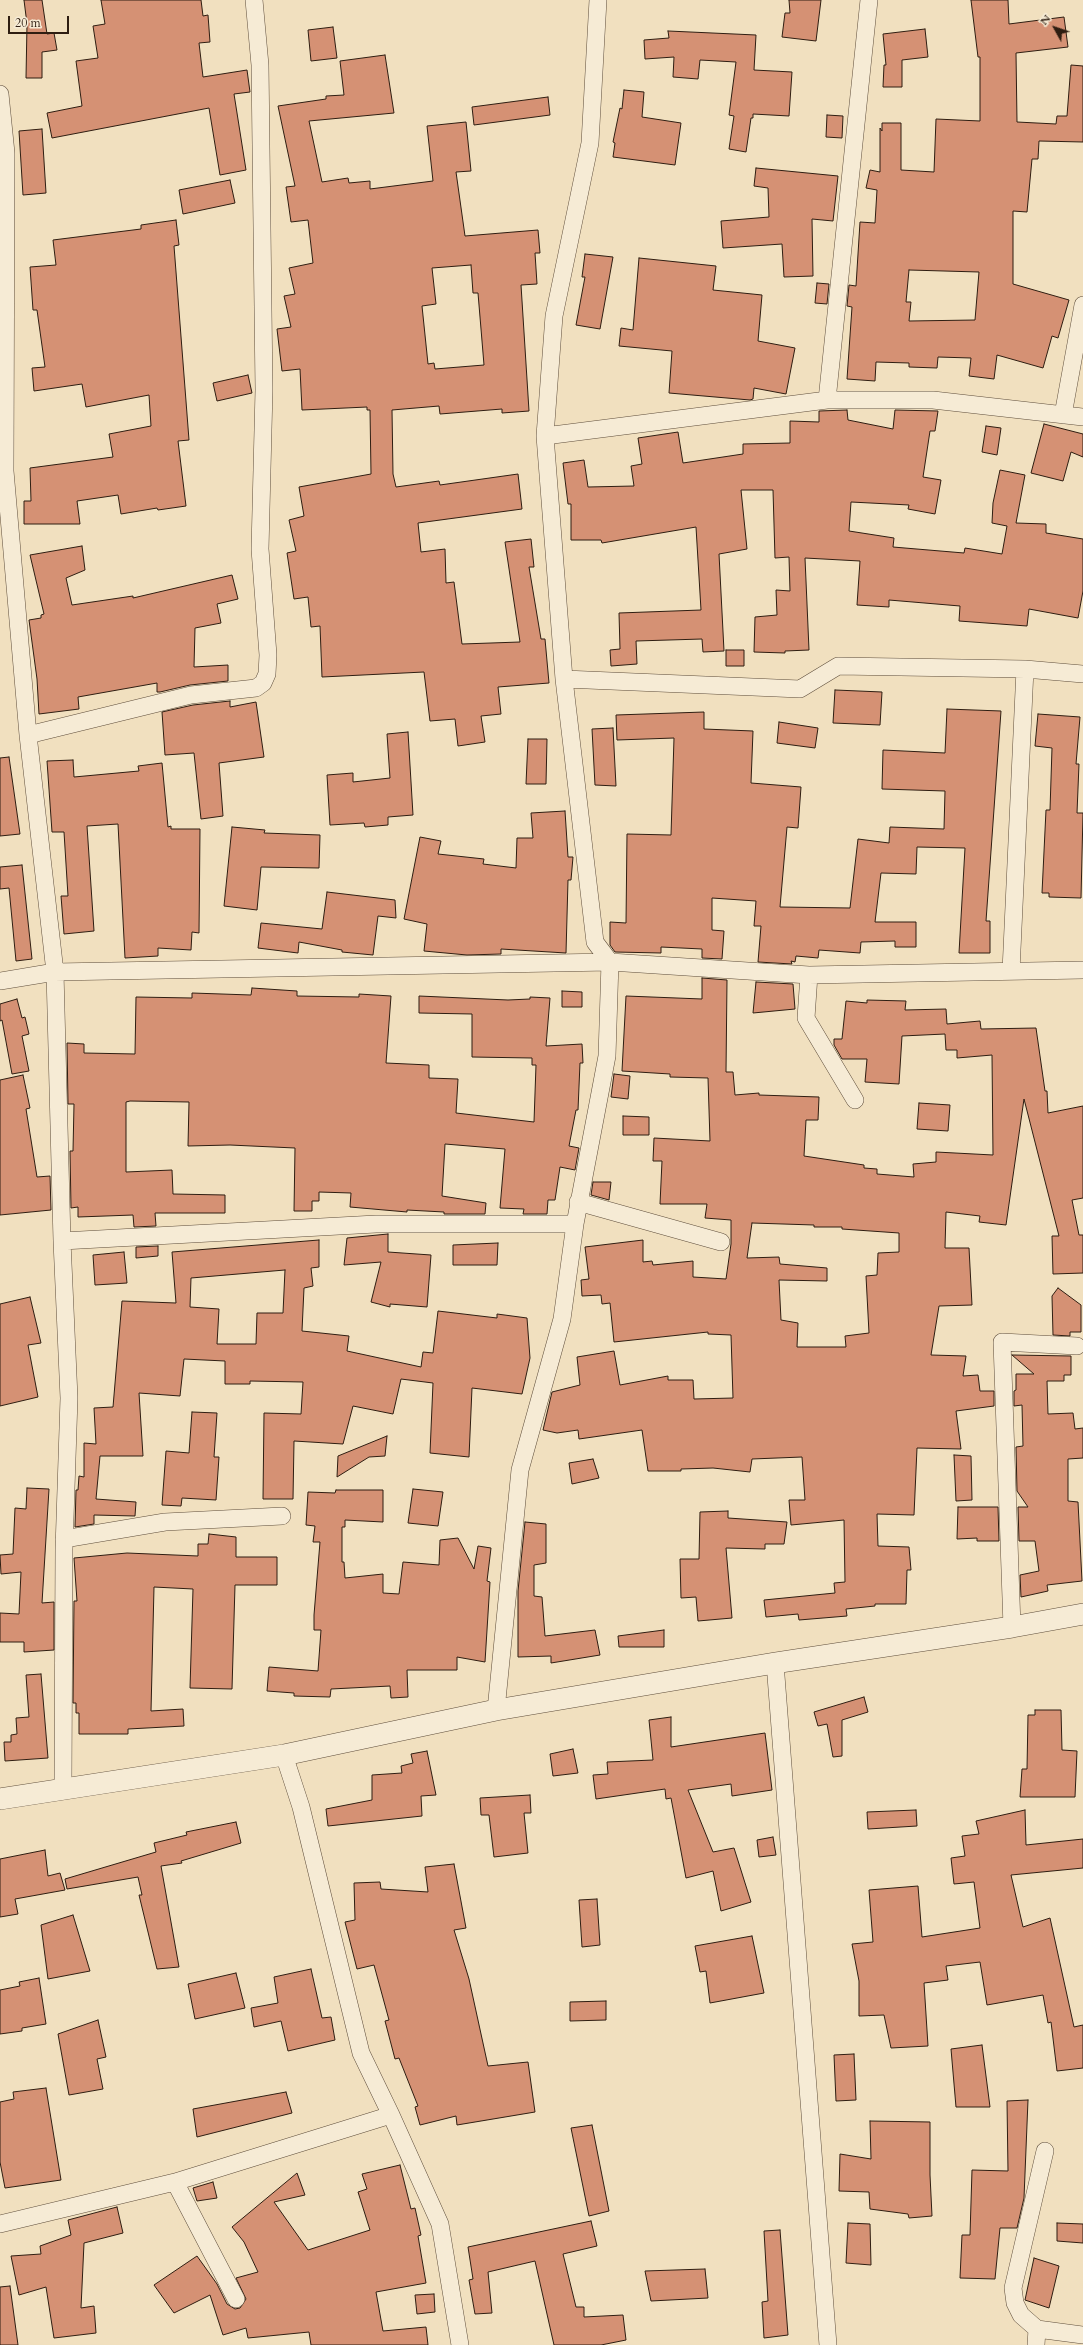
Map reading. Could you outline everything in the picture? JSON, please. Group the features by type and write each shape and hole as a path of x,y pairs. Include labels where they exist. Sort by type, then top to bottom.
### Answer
{"street":[{"path":"28,735 191,695 256,688 263,683 267,674 268,655 260,549 264,390 260,65 254,0"},
{"path":"496,1710 520,1470 562,1319 578,1202 607,1056 610,962 595,942 564,679 545,436 554,316 590,143 598,0"},
{"path":"826,400 869,0"},
{"path":"0,94 6,153 5,471 28,735 56,972 62,1241 69,1398 64,1539 63,1788"},
{"path":"1064,415 1083,305"},
{"path":"545,436 826,400 933,400 1083,417"},
{"path":"564,679 800,689 838,666 1025,669 1083,674"},
{"path":"1011,971 1025,669"},
{"path":"0,981 56,972 610,962 809,975 1083,970"},
{"path":"809,975 806,1018 855,1100"},
{"path":"578,1202 721,1242"},
{"path":"62,1241 376,1224 575,1224"},
{"path":"1012,1627 1002,1342 1077,1346"},
{"path":"64,1539 165,1522 282,1516"},
{"path":"0,1799 63,1788 284,1755 496,1710 775,1663 1012,1627 1083,1614"},
{"path":"775,1663 828,2345"},
{"path":"284,1755 301,1807 361,2053 392,2115 440,2224 460,2345"},
{"path":"0,2224 175,2182 392,2115"},
{"path":"1045,2151 1013,2288 1015,2303 1021,2315 1036,2337 1083,2335"},
{"path":"175,2182 236,2299"}],"building":[{"path":"24,0 42,0 47,34 54,33 57,50 42,52 42,78 26,78 27,24"},
{"path":"101,0 201,0 203,16 208,15 210,42 199,43 203,77 247,70 250,92 234,94 246,170 220,175 209,108 52,138 47,113 82,106 76,61 98,58 93,26 105,24"},
{"path":"789,0 821,0 816,41 782,37 785,13 790,13"},
{"path":"971,0 1008,0 1009,24 1064,17 1068,47 1016,53 1017,122 1056,124 1057,116 1067,116 1071,65 1083,66 1083,142 1039,141 1038,159 1032,159 1027,212 1013,211 1013,284 1069,300 1058,338 1052,336 1043,368 997,355 994,379 969,376 971,358 938,357 937,368 909,367 909,363 876,362 875,381 847,379 852,307 847,306 849,285 856,286 860,222 875,223 877,190 866,188 870,170 880,172 880,128 882,131 882,123 901,123 901,170 934,172 936,119 980,121 980,57 978,57","holes":["909,270 979,272 975,320 909,321 911,302 906,302"]},
{"path":"333,27 337,58 311,61 308,30"},
{"path":"925,29 928,57 902,60 902,87 883,87 884,65 886,65 883,34"},
{"path":"668,31 756,35 754,70 792,72 789,116 753,114 753,118 751,118 746,152 729,149 734,116 729,115 736,62 700,60 698,79 673,77 674,57 645,59 644,40 669,38"},
{"path":"385,55 394,113 309,121 322,182 348,178 349,183 370,181 370,189 433,181 427,126 466,122 471,171 456,172 465,236 538,230 540,253 535,253 537,284 521,285 529,411 502,413 502,409 440,414 439,406 392,410 393,474 396,487 439,481 440,485 518,474 522,509 418,523 421,552 445,549 446,583 454,582 462,644 520,642 505,542 531,539 534,567 529,567 541,639 545,639 549,683 498,687 501,714 481,716 485,742 458,746 455,719 430,721 424,672 322,677 320,626 311,627 308,597 294,599 287,553 296,551 289,520 304,516 299,487 371,474 370,410 367,410 367,407 302,410 300,369 282,371 277,329 291,327 284,296 295,294 289,268 313,263 308,220 291,222 286,187 295,186 278,106 326,99 326,96 344,95 340,61","holes":["471,265 473,293 478,293 484,365 435,369 434,363 428,364 422,306 436,304 432,268"]},
{"path":"624,90 644,92 642,117 681,123 675,165 613,157 615,143 613,142 620,108 622,109"},
{"path":"548,97 550,115 474,125 472,107"},
{"path":"827,115 843,116 842,138 826,137"},
{"path":"42,129 46,193 23,195 19,131"},
{"path":"756,168 838,176 833,221 812,219 813,276 784,277 782,244 723,248 721,221 769,217 768,188 754,186"},
{"path":"230,180 235,203 183,214 179,190"},
{"path":"176,220 179,245 174,246 189,440 178,441 186,506 158,510 157,508 121,514 118,495 77,501 80,524 24,524 24,501 31,501 30,468 113,457 109,434 151,426 149,395 86,407 82,384 34,391 32,368 45,367 37,310 33,310 30,267 56,265 53,240 141,229 141,225"},
{"path":"585,254 613,257 600,329 576,325 585,277 582,277"},
{"path":"639,258 716,266 713,290 762,295 758,341 795,348 786,394 754,388 753,399 750,400 669,393 672,351 619,346 621,328 633,330"},
{"path":"817,283 829,284 827,304 815,303"},
{"path":"248,375 252,393 217,401 213,383"},
{"path":"847,410 848,420 893,429 895,410 938,411 935,431 930,431 923,477 941,480 935,514 908,509 909,505 851,502 849,531 894,538 893,547 964,553 965,548 1002,554 1007,526 992,523 993,503 1000,470 1025,475 1016,523 1046,524 1046,533 1083,539 1083,591 1078,618 1029,609 1027,626 959,621 960,606 889,600 889,607 857,605 860,561 805,558 809,650 785,651 785,653 754,652 755,617 777,615 776,590 790,591 789,557 775,558 773,490 741,490 747,549 719,554 724,651 703,652 702,639 636,641 637,664 611,666 610,650 620,649 619,613 701,610 696,527 602,543 601,540 571,540 571,504 568,504 563,463 584,460 588,487 634,486 631,466 642,464 638,438 678,432 683,463 743,454 743,444 790,443 790,421 819,422 819,411"},
{"path":"1044,424 1083,434 1083,457 1071,452 1063,481 1031,473"},
{"path":"986,426 1001,428 997,455 982,452"},
{"path":"82,546 85,570 66,578 72,605 133,596 133,598 232,575 238,599 217,604 221,623 195,628 194,667 228,665 228,681 190,685 160,692 157,692 157,683 78,697 79,709 39,714 37,679 29,620 41,618 41,615 44,614 30,555"},
{"path":"726,650 744,650 744,666 726,666"},
{"path":"835,690 882,692 880,725 833,723"},
{"path":"230,701 230,707 256,702 264,757 219,763 223,816 201,819 194,753 165,755 162,712 193,705"},
{"path":"947,709 1001,711 986,921 990,921 990,953 959,953 965,848 917,847 916,874 881,873 875,922 916,922 916,947 895,947 895,941 861,942 860,953 819,950 818,958 796,956 795,962 791,961 792,964 758,962 761,926 754,926 756,901 712,898 712,930 724,931 722,959 702,958 702,949 661,947 661,953 615,952 610,945 610,922 626,923 627,834 671,835 674,738 617,740 616,715 704,712 704,729 753,731 751,783 801,787 798,828 787,827 780,907 850,908 858,839 889,843 890,827 944,829 945,791 882,789 883,750 945,753"},
{"path":"1038,714 1080,717 1076,764 1079,764 1077,813 1083,813 1081,898 1049,897 1049,893 1042,893 1046,810 1050,810 1052,748 1035,746"},
{"path":"779,722 818,728 815,748 777,743"},
{"path":"613,728 616,786 595,785 592,729"},
{"path":"408,732 413,815 388,817 388,825 365,827 364,823 330,825 327,775 353,773 353,782 390,778 387,734"},
{"path":"528,739 547,739 546,784 526,784"},
{"path":"9,757 20,834 0,836 0,758"},
{"path":"73,760 74,777 139,771 138,766 162,763 168,827 171,826 171,829 200,829 199,933 192,932 191,950 158,948 158,956 125,958 118,824 87,826 94,931 64,934 61,896 68,896 64,832 52,832 47,761"},
{"path":"565,811 568,857 573,857 571,880 568,880 566,953 501,949 501,954 467,955 424,951 427,924 404,919 420,837 441,841 438,854 484,859 483,864 516,868 517,838 533,838 531,813"},
{"path":"232,827 265,830 264,833 320,835 319,868 261,867 257,910 224,906"},
{"path":"22,865 32,959 16,961 9,888 0,889 0,867"},
{"path":"327,892 395,900 396,918 378,916 373,955 342,952 342,950 299,942 298,953 258,948 261,923 322,929"},
{"path":"702,978 727,980 726,1072 733,1072 735,1095 759,1093 759,1095 819,1097 818,1120 806,1120 804,1156 864,1165 864,1168 877,1169 877,1174 914,1177 913,1164 936,1162 936,1152 993,1155 992,1055 957,1058 957,1050 946,1050 945,1034 902,1036 899,1084 865,1082 867,1059 842,1059 834,1045 834,1039 842,1039 846,1001 867,1003 867,1000 906,1001 905,1010 946,1009 947,1024 980,1021 981,1029 1036,1028 1045,1091 1047,1091 1048,1113 1083,1106 1083,1198 1072,1200 1079,1235 1083,1235 1083,1273 1053,1274 1052,1236 1059,1236 1024,1099 1006,1225 979,1222 980,1216 946,1212 945,1248 969,1248 972,1305 939,1306 931,1355 966,1356 963,1376 978,1375 980,1391 994,1391 994,1406 956,1411 961,1449 917,1448 914,1515 877,1514 878,1546 909,1547 911,1570 907,1570 906,1604 875,1604 875,1606 846,1609 847,1616 799,1620 798,1614 766,1617 764,1600 835,1593 834,1583 845,1582 844,1520 791,1525 789,1500 805,1500 802,1457 752,1459 750,1472 713,1468 681,1469 681,1471 648,1471 642,1430 579,1439 578,1430 557,1433 543,1430 552,1392 580,1385 577,1357 614,1351 620,1385 668,1376 668,1380 693,1380 694,1399 733,1398 731,1335 708,1334 708,1332 614,1342 610,1303 602,1304 601,1295 582,1296 581,1280 589,1279 585,1247 643,1240 643,1262 652,1261 653,1265 693,1261 693,1277 726,1279 731,1244 731,1220 705,1218 707,1204 660,1204 662,1161 653,1161 654,1138 710,1141 708,1078 670,1077 670,1074 622,1071 626,996 702,999","holes":["752,1223 814,1225 814,1227 842,1227 842,1229 899,1233 899,1252 878,1253 877,1275 866,1276 869,1333 845,1336 846,1347 797,1347 798,1323 781,1320 779,1280 827,1281 827,1268 780,1264 779,1257 747,1258"]},
{"path":"756,982 793,984 795,1009 753,1013"},
{"path":"252,988 297,991 297,996 359,997 359,994 391,996 386,1063 429,1065 429,1078 458,1079 456,1113 534,1122 536,1065 532,1065 532,1058 472,1057 472,1014 419,1013 419,996 508,1000 530,999 530,997 550,998 546,1046 582,1044 583,1063 580,1063 578,1110 576,1110 569,1146 579,1148 575,1170 560,1167 555,1200 548,1200 547,1214 523,1214 524,1209 500,1208 505,1149 445,1144 442,1196 486,1203 485,1214 444,1214 444,1212 407,1210 407,1212 350,1207 351,1193 319,1192 319,1201 312,1201 312,1211 294,1211 295,1148 230,1145 188,1146 189,1102 130,1101 126,1102 126,1172 172,1170 173,1194 225,1195 225,1213 155,1213 156,1226 134,1227 133,1215 78,1217 78,1207 71,1208 70,1151 73,1151 74,1104 68,1104 67,1043 84,1044 84,1053 135,1054 136,997 192,998 192,993 251,995"},
{"path":"562,991 582,992 582,1007 562,1007"},
{"path":"17,999 22,1018 25,1017 29,1034 22,1036 29,1071 12,1074 2,1020 0,1021 0,1004"},
{"path":"614,1074 630,1076 628,1099 611,1097"},
{"path":"23,1075 30,1108 26,1109 37,1177 50,1176 51,1210 0,1215 0,1080"},
{"path":"919,1103 950,1105 948,1131 917,1129"},
{"path":"623,1116 649,1117 649,1135 623,1135"},
{"path":"593,1182 611,1182 609,1200 591,1195"},
{"path":"388,1234 388,1252 431,1255 427,1307 390,1304 390,1307 371,1302 381,1262 344,1265 347,1238"},
{"path":"319,1240 319,1267 311,1268 313,1286 304,1288 302,1331 349,1336 347,1351 421,1367 423,1352 433,1353 438,1311 497,1318 497,1314 527,1318 530,1358 522,1394 472,1388 469,1457 430,1453 433,1383 401,1379 393,1414 353,1406 343,1444 294,1441 293,1499 263,1499 264,1413 301,1414 303,1382 250,1381 250,1384 225,1384 225,1361 184,1359 180,1396 139,1393 143,1456 100,1456 96,1499 136,1502 135,1516 94,1515 94,1524 75,1527 76,1490 78,1490 79,1476 84,1477 84,1443 96,1444 94,1408 113,1407 122,1301 176,1303 172,1252","holes":["285,1270 283,1313 257,1313 256,1344 217,1344 219,1309 190,1307 191,1278"]},
{"path":"498,1243 497,1265 453,1265 453,1245"},
{"path":"158,1246 158,1256 136,1258 136,1247"},
{"path":"124,1252 127,1283 95,1285 93,1255"},
{"path":"1058,1288 1081,1305 1081,1332 1070,1332 1070,1336 1053,1335 1052,1296"},
{"path":"30,1297 41,1343 28,1345 38,1397 0,1406 0,1304"},
{"path":"1012,1355 1071,1356 1071,1375 1064,1375 1064,1381 1047,1381 1048,1414 1073,1413 1075,1429 1083,1428 1083,1458 1068,1459 1068,1501 1078,1502 1082,1581 1047,1585 1048,1591 1021,1597 1020,1575 1039,1571 1035,1541 1019,1541 1018,1507 1028,1507 1017,1491 1016,1447 1023,1446 1022,1405 1014,1406 1014,1391 1016,1390 1016,1374 1034,1374"},
{"path":"192,1412 217,1413 214,1457 219,1457 216,1500 182,1498 181,1506 162,1505 166,1451 189,1453"},
{"path":"387,1436 385,1456 369,1457 337,1477 338,1456"},
{"path":"954,1455 971,1456 972,1500 956,1501"},
{"path":"593,1459 599,1478 572,1484 569,1463"},
{"path":"27,1488 49,1489 42,1603 54,1602 54,1650 24,1652 24,1642 0,1642 0,1613 19,1614 21,1572 1,1574 0,1555 13,1554 15,1508 26,1509"},
{"path":"413,1489 443,1492 438,1526 408,1523"},
{"path":"336,1490 383,1490 383,1522 345,1520 345,1527 342,1527 342,1562 344,1562 345,1578 383,1574 383,1593 399,1594 403,1562 439,1565 440,1540 458,1538 474,1569 478,1546 491,1548 487,1581 490,1582 485,1662 457,1657 457,1670 407,1670 408,1697 391,1698 390,1686 331,1689 330,1697 294,1696 294,1693 267,1691 269,1667 318,1671 321,1630 314,1630 314,1615 320,1542 313,1542 315,1526 306,1525 308,1492 335,1493"},
{"path":"958,1507 998,1507 999,1541 977,1541 977,1538 957,1539"},
{"path":"728,1511 728,1518 787,1522 784,1544 765,1544 765,1549 726,1548 732,1618 698,1621 696,1597 681,1598 680,1559 699,1559 700,1512"},
{"path":"525,1522 546,1524 546,1563 534,1565 534,1596 542,1597 545,1636 595,1630 600,1655 551,1663 551,1656 518,1657 518,1591"},
{"path":"209,1534 236,1537 236,1557 277,1557 277,1585 235,1585 232,1689 190,1688 193,1589 154,1587 151,1711 183,1709 184,1726 128,1729 128,1734 79,1734 79,1713 76,1713 76,1703 73,1703 74,1601 77,1601 74,1558 127,1553 198,1556 198,1544 208,1544"},
{"path":"664,1630 664,1647 619,1647 618,1636"},
{"path":"41,1674 48,1758 5,1761 4,1742 11,1742 11,1735 17,1734 16,1718 29,1717 26,1675"},
{"path":"864,1697 868,1712 842,1720 842,1756 833,1757 827,1724 818,1726 814,1712"},
{"path":"1035,1710 1061,1710 1062,1750 1077,1751 1075,1797 1020,1797 1022,1769 1027,1769 1028,1715 1035,1715"},
{"path":"671,1717 671,1747 765,1733 772,1790 732,1796 731,1784 688,1790 713,1852 734,1848 751,1902 721,1911 713,1871 686,1878 671,1798 666,1799 665,1789 596,1799 593,1775 608,1774 607,1762 653,1760 649,1720"},
{"path":"573,1749 578,1773 553,1776 550,1754"},
{"path":"427,1751 436,1795 421,1796 422,1816 328,1826 326,1809 372,1800 372,1775 402,1773 401,1766 413,1763 411,1754"},
{"path":"530,1795 531,1813 524,1813 528,1853 494,1857 489,1815 481,1815 480,1798"},
{"path":"916,1810 917,1826 868,1829 867,1812"},
{"path":"1025,1810 1026,1845 1083,1839 1083,1868 1011,1875 1023,1927 1050,1918 1074,2027 1083,2025 1083,2068 1057,2071 1051,2022 1048,2023 1043,1995 987,2005 980,1962 946,1966 948,1980 924,1983 928,2046 891,2048 884,2015 859,2016 859,1981 852,1944 873,1942 869,1890 918,1886 922,1937 980,1928 974,1882 954,1884 951,1858 965,1856 962,1836 979,1834 976,1821"},
{"path":"236,1822 241,1843 181,1861 182,1863 161,1866 179,1967 157,1969 139,1895 142,1895 138,1877 67,1889 65,1879 156,1852 154,1843 187,1835 186,1832"},
{"path":"773,1837 776,1855 759,1857 757,1840"},
{"path":"45,1850 48,1876 60,1873 65,1890 15,1899 18,1914 0,1917 0,1859"},
{"path":"454,1864 466,1928 454,1930 469,1979 488,2066 528,2062 535,2112 457,2125 456,2116 420,2125 415,2107 418,2106 399,2058 395,2059 385,2021 389,2020 374,1965 357,1969 345,1922 355,1920 354,1883 380,1882 381,1889 428,1892 425,1867"},
{"path":"597,1899 600,1945 582,1947 579,1900"},
{"path":"73,1915 90,1971 48,1979 41,1925"},
{"path":"752,1936 764,1993 710,2003 706,1971 700,1972 695,1946"},
{"path":"311,1969 322,2018 331,2017 335,2040 288,2051 281,2021 254,2027 251,2008 278,2003 274,1977"},
{"path":"236,1973 245,2008 195,2019 188,1984"},
{"path":"39,1978 46,2024 22,2028 22,2031 0,2034 0,1990 20,1986 19,1982"},
{"path":"606,2001 606,2020 570,2021 570,2002"},
{"path":"98,2020 106,2057 97,2059 103,2089 69,2095 58,2034"},
{"path":"982,2045 990,2107 956,2107 951,2049"},
{"path":"854,2054 856,2100 836,2101 834,2055"},
{"path":"46,2088 61,2180 5,2188 0,2162 0,2102 14,2099 13,2092"},
{"path":"286,2092 292,2113 197,2137 193,2109"},
{"path":"1028,2100 1024,2198 1017,2228 1000,2228 995,2279 960,2278 962,2235 970,2235 972,2170 1008,2171 1007,2101"},
{"path":"870,2121 930,2122 932,2216 909,2218 908,2214 870,2209 869,2192 839,2191 840,2154 871,2159"},
{"path":"592,2125 609,2211 589,2216 571,2128"},
{"path":"400,2165 411,2209 415,2208 421,2235 418,2236 426,2283 376,2292 383,2331 426,2327 428,2345 311,2345 309,2332 248,2338 246,2328 223,2335 210,2295 174,2313 154,2285 197,2256 217,2284 227,2304 235,2309 240,2308 246,2299 236,2278 258,2272 244,2242 232,2227 297,2173 305,2195 274,2202 308,2250 370,2230 358,2192 367,2189 362,2174"},
{"path":"213,2182 217,2198 197,2201 193,2188"},
{"path":"117,2207 123,2233 84,2243 81,2308 94,2306 96,2333 54,2338 46,2287 19,2295 11,2256 41,2254 40,2246 71,2235 68,2220"},
{"path":"591,2221 597,2246 563,2254 576,2307 584,2307 584,2317 623,2315 626,2340 601,2345 554,2345 535,2261 488,2272 492,2313 475,2314 469,2280 473,2279 468,2247"},
{"path":"848,2223 870,2224 871,2265 846,2263"},
{"path":"1057,2223 1083,2224 1083,2243 1057,2241"},
{"path":"780,2230 788,2335 764,2338 762,2302 768,2301 764,2231"},
{"path":"1034,2258 1059,2266 1049,2308 1025,2300"},
{"path":"705,2269 708,2298 651,2301 645,2271"},
{"path":"10,2286 18,2345 0,2345 0,2287"},
{"path":"434,2294 435,2312 417,2314 415,2295"}]}
